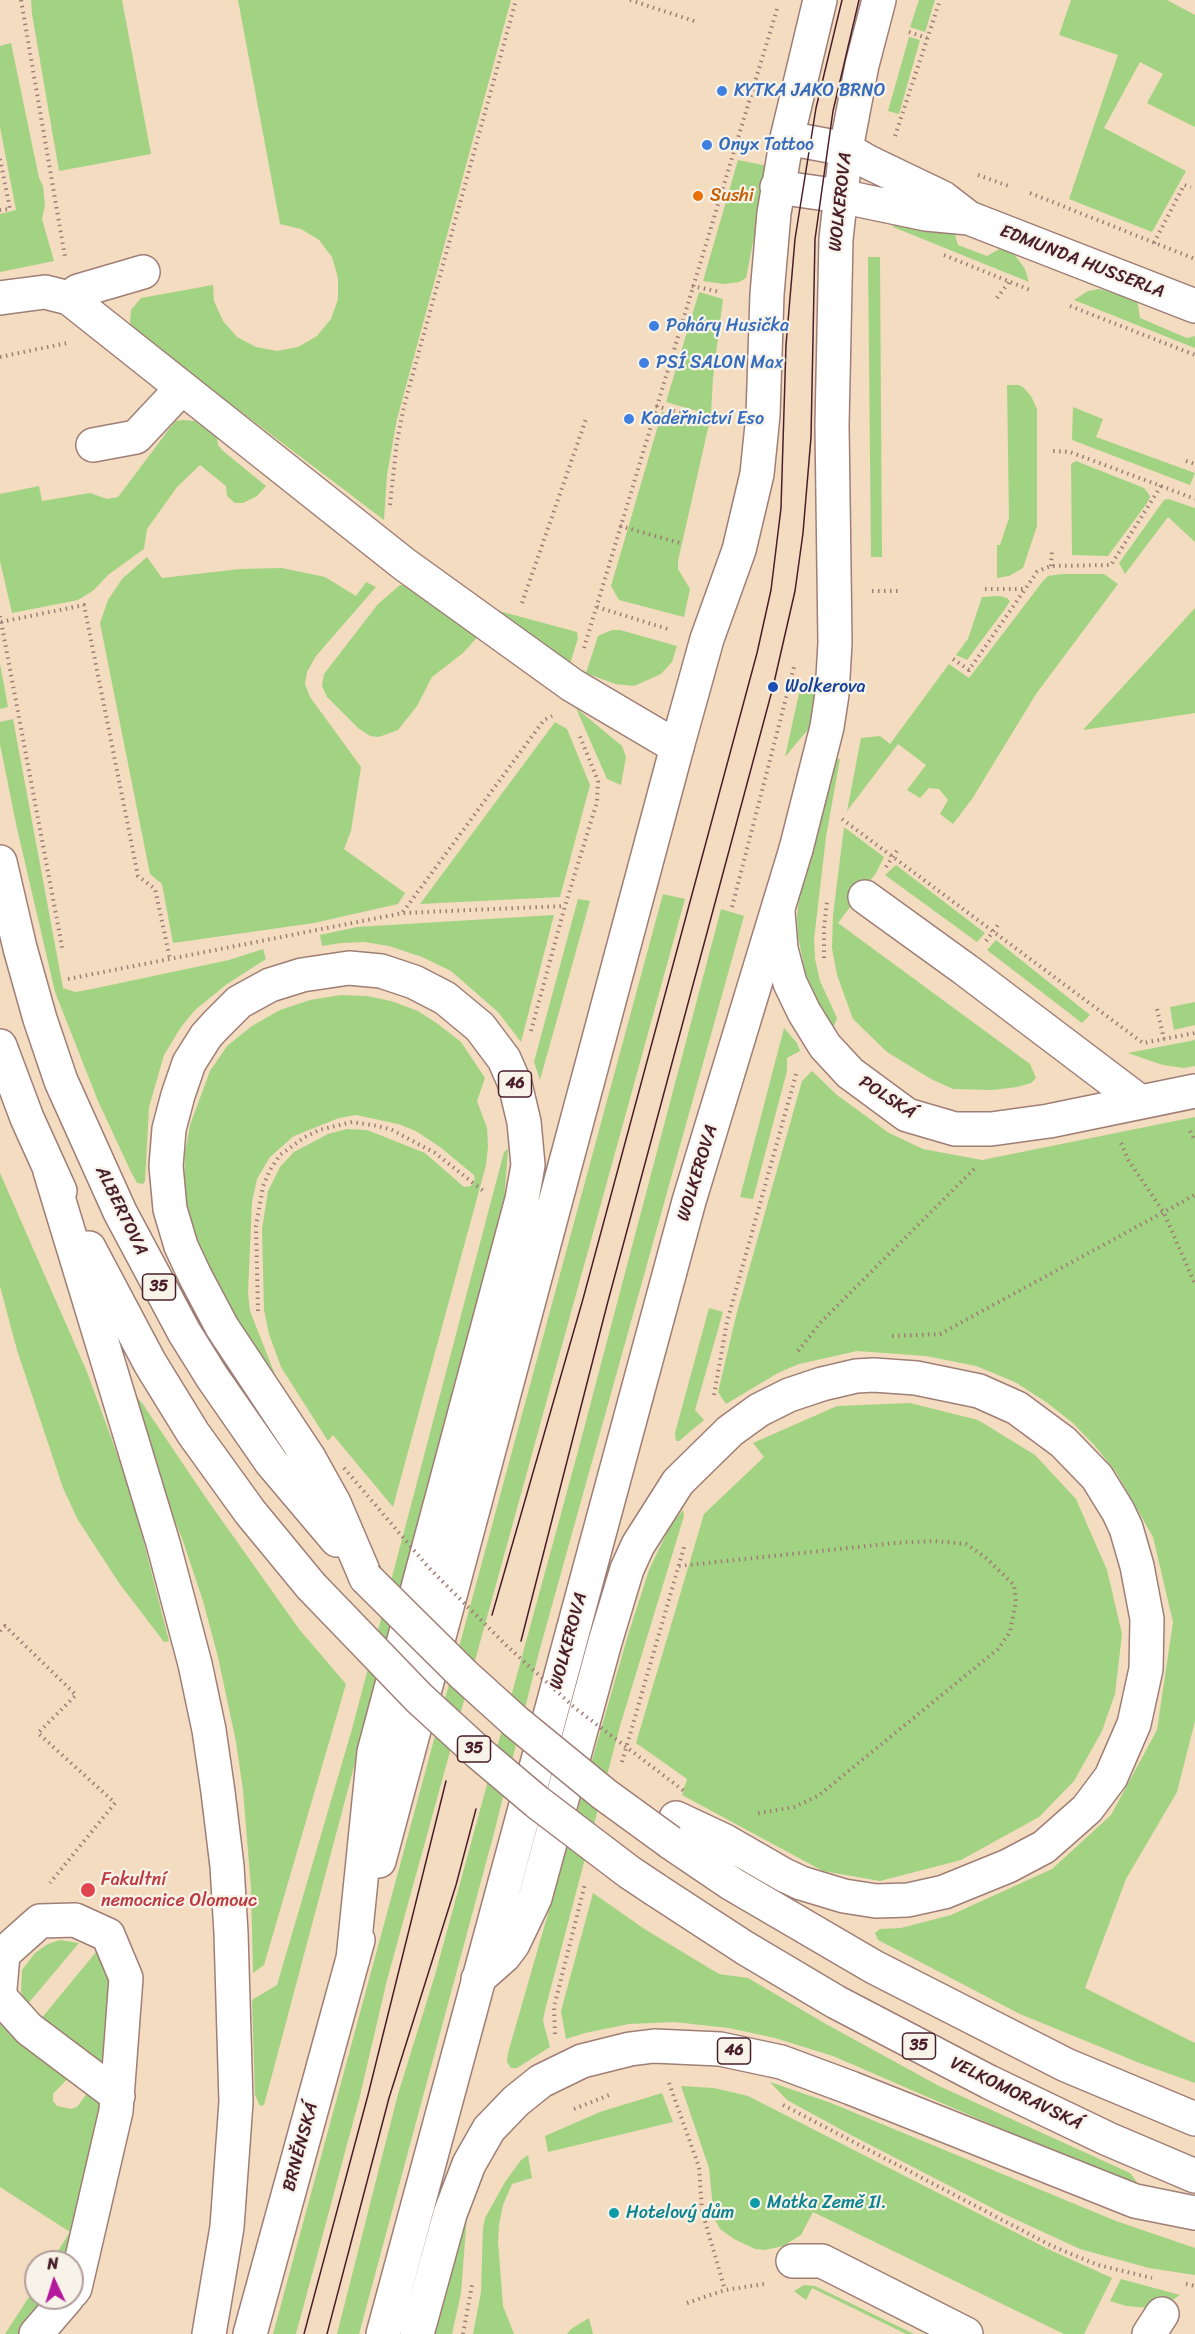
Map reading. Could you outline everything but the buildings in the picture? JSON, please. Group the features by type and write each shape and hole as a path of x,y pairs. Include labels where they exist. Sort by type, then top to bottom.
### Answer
{"main road":[{"path":"74,294 182,388 378,543 573,685 677,747 707,639 739,550 757,474 764,415 767,294 777,187 820,0"},
{"name":"WOLKEROVA","path":"478,1979 689,1201 778,912 824,737 832,694 835,643 832,425 834,282 840,196 846,149 862,65 879,0"},
{"name":"EDMUNDA HUSSERLA","path":"787,138 846,149 889,173 943,198 969,218"},
{"name":"EDMUNDA HUSSERLA","path":"777,187 840,196 926,214 969,218 1195,306"},
{"path":"0,298 45,292 74,294 143,272"},
{"path":"93,445 136,437 182,388"},
{"name":"46","path":"352,1959 677,747"},
{"name":"ALBERTOVA","path":"0,862 20,948 40,1019 61,1081 120,1212 184,1332 212,1377 272,1462 330,1515"},
{"path":"874,885 966,969 1139,1101"},
{"name":"POLSKÁ","path":"778,912 781,949 790,983 804,1012 825,1046 850,1073 907,1115 939,1126 970,1130 1018,1126 1195,1091"},
{"name":"46","path":"352,1959 374,1752 522,1199 528,1165 524,1122 515,1083 504,1059 480,1027 446,998 414,982 381,972 349,968 302,975 270,985 239,1002 216,1025 193,1056 169,1129 166,1166 169,1202 176,1232 203,1293 242,1358 309,1458 330,1515 366,1578 463,1674 604,1794 681,1811"},
{"name":"35","path":"0,1046 50,1171"},
{"path":"50,1171 163,1543 195,1664 209,1730 218,1792 227,1866 231,1933 236,2102 227,2227 209,2334"},
{"name":"VELKOMORAVSKÁ","path":"50,1171 150,1363 174,1403 250,1512 311,1586 419,1698 478,1753 628,1872 745,1948 836,2002 989,2082 1108,2139 1195,2176"},
{"path":"382,2334 478,1979 504,1956 513,1944 535,1898 605,1642 635,1551 644,1533 678,1482 730,1431 766,1406 804,1389 856,1376 874,1375 916,1378 979,1391 1017,1408 1063,1442 1097,1477 1126,1528 1137,1566 1147,1619 1146,1669 1134,1724 1111,1777 1087,1809 1058,1836 1026,1857 962,1886 924,1897 876,1901 844,1896 801,1883 725,1841 681,1811"},
{"path":"681,1811 732,1884 874,1968 1066,2065 1195,2119"},
{"path":"0,1989 3,1954 40,1921 75,1920 108,1935 126,1978 117,2096 111,2133 84,2250"},
{"name":"BRNĚNSKÁ","path":"250,2334 352,1959"},
{"path":"0,1997 29,2029 117,2096"},
{"name":"46","path":"417,2334 450,2214 469,2163 489,2129 516,2101 541,2081 582,2061 630,2049 662,2046 720,2049 781,2062 1135,2201 1195,2212"},
{"path":"782,2272 822,2261 966,2334"},
{"path":"36,2334 57,2310"}],"path":[{"path":"21,0 65,259 74,294"},
{"path":"378,543 388,528 397,441 405,406 516,0"},
{"path":"630,0 697,22"},
{"path":"584,649 780,0"},
{"path":"892,145 941,4"},
{"path":"900,29 928,38"},
{"path":"0,159 10,208 0,210"},
{"path":"1154,243 1184,185 1191,187"},
{"path":"1030,193 1195,259"},
{"path":"934,250 1030,290"},
{"path":"997,298 1009,281"},
{"path":"692,286 720,292"},
{"path":"1070,306 1195,355"},
{"path":"1130,339 1134,331"},
{"path":"0,357 76,342"},
{"path":"656,406 710,421"},
{"path":"510,638 586,419"},
{"path":"1053,451 1070,452 1195,499"},
{"path":"1186,461 1195,464"},
{"path":"953,660 969,670 1037,572 1050,566 1111,565 1161,486"},
{"path":"620,526 680,543"},
{"path":"1050,566 1052,550"},
{"path":"985,589 1026,589"},
{"path":"868,591 898,591"},
{"path":"1,622 84,605 138,876 155,889 170,959"},
{"path":"597,607 680,632"},
{"path":"0,616 63,956"},
{"path":"732,907 795,662"},
{"path":"403,912 544,720 555,716"},
{"path":"529,1038 565,906 592,822 598,792 598,781 576,728"},
{"path":"836,815 1143,1043 1195,1033"},
{"path":"874,885 898,849"},
{"path":"825,967 824,928 828,894"},
{"path":"66,968 68,980 403,912 565,906"},
{"path":"982,946 998,925"},
{"path":"1157,1009 1164,1039"},
{"path":"1106,1110 1130,1161 1164,1213 1195,1284"},
{"path":"258,1312 256,1226 263,1186 280,1155 305,1137 320,1130 352,1122 378,1125 393,1130 435,1153 486,1193"},
{"path":"792,1359 821,1322 885,1256 1018,1126"},
{"path":"885,1337 940,1334 1195,1195"},
{"path":"799,1350 810,1347"},
{"path":"338,1462 429,1568 508,1647 575,1708 681,1811"},
{"path":"679,1566 895,1543 934,1541 966,1545 986,1557 1014,1585 1016,1601 1010,1632 998,1648 818,1796 794,1808 746,1816"},
{"path":"0,1631 5,1626 76,1695 38,1733 115,1803 46,1887 40,1921"},
{"path":"558,2044 553,2024 554,2007 586,1880"},
{"path":"661,2081 668,2080 699,2167 702,2211 725,2290"},
{"path":"571,2111 614,2093"},
{"path":"780,2103 1052,2246 1098,2265 1160,2279"},
{"path":"687,2303 782,2272"},
{"path":"463,2334 472,2278"},
{"path":"1183,2283 1195,2286"}],"green space":[{"path":"31,0 122,0 151,154 59,171"},
{"path":"238,0 511,0 397,419 387,475 384,520 149,342 134,330 130,323 131,310 141,298 213,285 214,301 223,321 237,337 256,347 277,351 298,347 317,336 331,319 338,299 338,278 332,257 319,240 301,229 280,224"},
{"path":"919,0 935,0 925,32 910,27"},
{"path":"1071,0 1167,0 1195,15 1195,127 1147,103 1163,74 1140,62 1104,128 1186,171 1152,232 1069,199 1118,55 1059,35"},
{"path":"909,37 920,40 899,114 888,111"},
{"path":"11,43 39,178 43,186 45,205 42,219 54,261 0,272 0,214 16,210 0,127 0,46"},
{"path":"738,160 768,166 746,278 739,282 724,284 703,281"},
{"path":"894,219 953,228 958,245 987,256 1003,247 1012,251 1025,269 1029,282 893,227"},
{"path":"868,257 880,257 882,557 871,557"},
{"path":"1099,289 1137,299 1140,318 1187,338 1195,336 1195,348 1074,300 1088,291"},
{"path":"699,292 723,299 713,377 711,415 666,402"},
{"path":"1007,385 1019,385 1024,388 1037,409 1037,526 1023,568 1009,576 997,578 997,545 1000,545 1009,518"},
{"path":"1073,407 1103,419 1096,437 1195,473 1190,485 1072,440"},
{"path":"662,412 709,424 678,561 678,569 690,589 684,617 619,600 611,586"},
{"path":"176,421 195,421 217,437 218,445 223,451 266,486 257,496 243,503 235,503 227,496 226,486 200,465 177,487 147,529 144,549 108,575 94,590 78,600 12,613 0,561 0,494 39,486 42,501 90,493 107,499 118,497 170,428"},
{"path":"1076,461 1144,488 1150,497 1108,556 1072,555 1071,464"},
{"path":"1168,499 1195,508 1195,542 1168,517 1125,574 1119,563 1164,500"},
{"path":"147,557 162,578 240,569 282,568 325,577 356,596 366,582 376,587 316,656 307,672 305,684 310,697 361,767 351,831 344,849 405,893 398,904 314,923 173,943 162,884 150,874 100,623 108,600 122,579"},
{"path":"1104,574 1118,584 1036,694 972,799 953,824 940,814 948,800 939,789 929,788 920,798 907,790 926,765 898,744 847,811 861,738 880,736 890,744 949,664 969,678 1043,581 1048,576"},
{"path":"413,584 480,634 463,653 432,677 417,706 398,730 379,737 370,736 358,728 327,697 322,686 324,674 378,604 400,585"},
{"path":"999,596 1010,601 1005,609 967,660 956,655 968,639 982,597"},
{"path":"1195,608 1195,713 1083,730"},
{"path":"499,611 577,632 578,638 570,664 497,614"},
{"path":"612,630 620,630 677,646 672,662 661,674 634,686 615,684 586,673 598,636"},
{"path":"0,664 8,707 0,709"},
{"path":"806,685 817,687 811,726 785,757 800,689"},
{"path":"576,708 622,746 626,757 621,785 607,779"},
{"path":"13,719 63,988 75,992 92,989 229,960 263,949 266,959 227,984 195,1010 181,1027 164,1055 149,1107 143,1184 137,1183 131,1172 98,1101 55,992 0,744 0,722"},
{"path":"555,722 567,729 590,785 560,897 420,904"},
{"path":"833,758 840,759 826,837 814,939 815,959 820,981 837,1018 833,1029 816,1002 805,972 797,917 806,861"},
{"path":"844,827 884,857 876,873 838,923 1030,1064 1036,1078 1031,1083 992,1090 953,1089 931,1079 887,1052 853,1019 837,975 832,948 833,915"},
{"path":"896,865 985,933 977,942 885,875"},
{"path":"663,894 685,899 387,1980 359,2100 296,2334 273,2334"},
{"path":"578,899 590,901 540,1080 534,1062"},
{"path":"721,909 744,916 539,1652 494,1833 359,2334 337,2334 398,2094 435,1975 577,1455"},
{"path":"554,915 521,1042 498,1012 451,971 422,957 389,946 364,942 322,946 320,935 357,927"},
{"path":"996,940 1090,1015 1082,1023 987,950"},
{"path":"341,995 367,996 391,1001 418,1011 461,1042 485,1078 477,1101 487,1128 486,1165 393,1507 333,1435 328,1441 281,1367 269,1334 264,1310 262,1229 268,1191 280,1167 294,1152 328,1134 347,1129 367,1130 425,1153 464,1187 471,1186 475,1181 474,1175 416,1131 398,1124 356,1115 339,1118 294,1136 270,1157 257,1179 252,1202 248,1293 250,1311 283,1395 240,1334 193,1233 184,1187 185,1153 190,1125 210,1071 227,1046 252,1026 280,1010 310,1000"},
{"path":"1195,1002 1195,1025 1174,1030 1170,1007"},
{"path":"784,1028 797,1043 800,1051 787,1058 787,1071 753,1199 740,1197"},
{"path":"1195,1040 1195,1066 1184,1068 1163,1065 1128,1053"},
{"path":"812,1071 837,1095 889,1133 923,1149 982,1160 1195,1117 1195,1721 1177,1792 1126,1879 1085,1988 1195,2043 1195,2083 1020,2014 878,1940 875,1933 880,1929 901,1928 951,1915 1052,1869 1111,1815 1157,1730 1173,1622 1153,1537 1116,1472 1073,1423 1015,1382 976,1366 926,1356 857,1351 799,1364 778,1373 726,1404 718,1392 737,1312 802,1081"},
{"path":"508,1149 504,1202 264,2105 260,2106 255,2095 252,2000 277,1985 352,1729 504,1152"},
{"path":"0,1173 87,1372 108,1429 132,1496 169,1641 164,1642 119,1583 78,1520 63,1488 17,1350 0,1286"},
{"path":"709,1308 723,1312 695,1410 704,1420 679,1441 676,1441 675,1433"},
{"path":"134,1394 299,1629 346,1684 264,1965 253,1973 251,1888 243,1790 236,1742 218,1657 203,1601 183,1541 151,1461"},
{"path":"910,1403 978,1420 1035,1455 1076,1499 1107,1570 1122,1634 1115,1694 1102,1731 1074,1781 1039,1817 961,1860 880,1881 823,1871 682,1795 687,1779 636,1743 704,1514 764,1457 753,1443 837,1406"},
{"path":"683,1510 684,1516 620,1726 545,2010 543,2021 550,2047 517,2068 511,2068 507,2062 508,2053 628,1635 649,1570 670,1526"},
{"path":"593,1893 646,1930 719,1974 748,1978 939,2086 1130,2173 1137,2182 1122,2181 833,2056 775,2038 729,2028 674,2022 629,2024 566,2039 561,2011"},
{"path":"60,1940 79,1943 26,2006 21,1991 22,1970 35,1953 48,1944"},
{"path":"96,1952 103,1959 111,1979 106,2067 40,2020"},
{"path":"0,2018 69,2077 53,2094 53,2101 57,2106 71,2109 77,2107 88,2092 102,2109 74,2250 59,2250 70,2232 0,2187"},
{"path":"770,2082 831,2103 1116,2221 1195,2248 1195,2275 1149,2268 1080,2249 1002,2213 851,2135 787,2100"},
{"path":"681,2086 714,2088 748,2096 1048,2249 1112,2278 1084,2334 1064,2334 813,2212 801,2235 783,2246 765,2250 755,2249 734,2239 720,2229 714,2218 709,2168"},
{"path":"662,2093 673,2122 548,2152 545,2136 600,2112"},
{"path":"528,2155 532,2178 512,2184 503,2205 499,2225 503,2306 514,2334 473,2334 481,2292 485,2218 505,2182 521,2160"},
{"path":"467,2215 461,2293 452,2334 432,2334"},
{"path":"1121,2279 1180,2295 1168,2303 1149,2308 1126,2306 1110,2301"},
{"path":"804,2285 815,2286 914,2334 906,2334 812,2288 806,2300 794,2291"},
{"path":"24,2305 24,2310 44,2310 21,2334 5,2334"},
{"path":"589,2318 593,2334 567,2334 571,2329"}],"tram line":[{"path":"492,1615 583,1299 757,653 771,590 781,508 786,345 795,239 816,108 842,0"},
{"path":"521,1641 607,1305 773,687 795,591 803,533 811,437 815,239 833,111 859,0"},
{"path":"304,2334 368,2095 446,1781"},
{"path":"327,2334 389,2098 456,1885 476,1809"}],"place":[{"name":"KYTKA JAKO BRNO","path":"722,91"},
{"name":"Onyx Tattoo","path":"707,145"},
{"name":"Sushi","path":"698,196"},
{"name":"Poháry Husička","path":"654,326"},
{"name":"PSÍ SALON Max","path":"644,363"},
{"name":"Kadeřnictví Eso","path":"629,419"},
{"name":"Wolkerova","path":"773,687"},
{"name":"Fakultní nemocnice Olomouc","path":"88,1890"},
{"name":"Matka Země II.","path":"755,2203"},
{"name":"Hotelový dům","path":"614,2213"}]}
